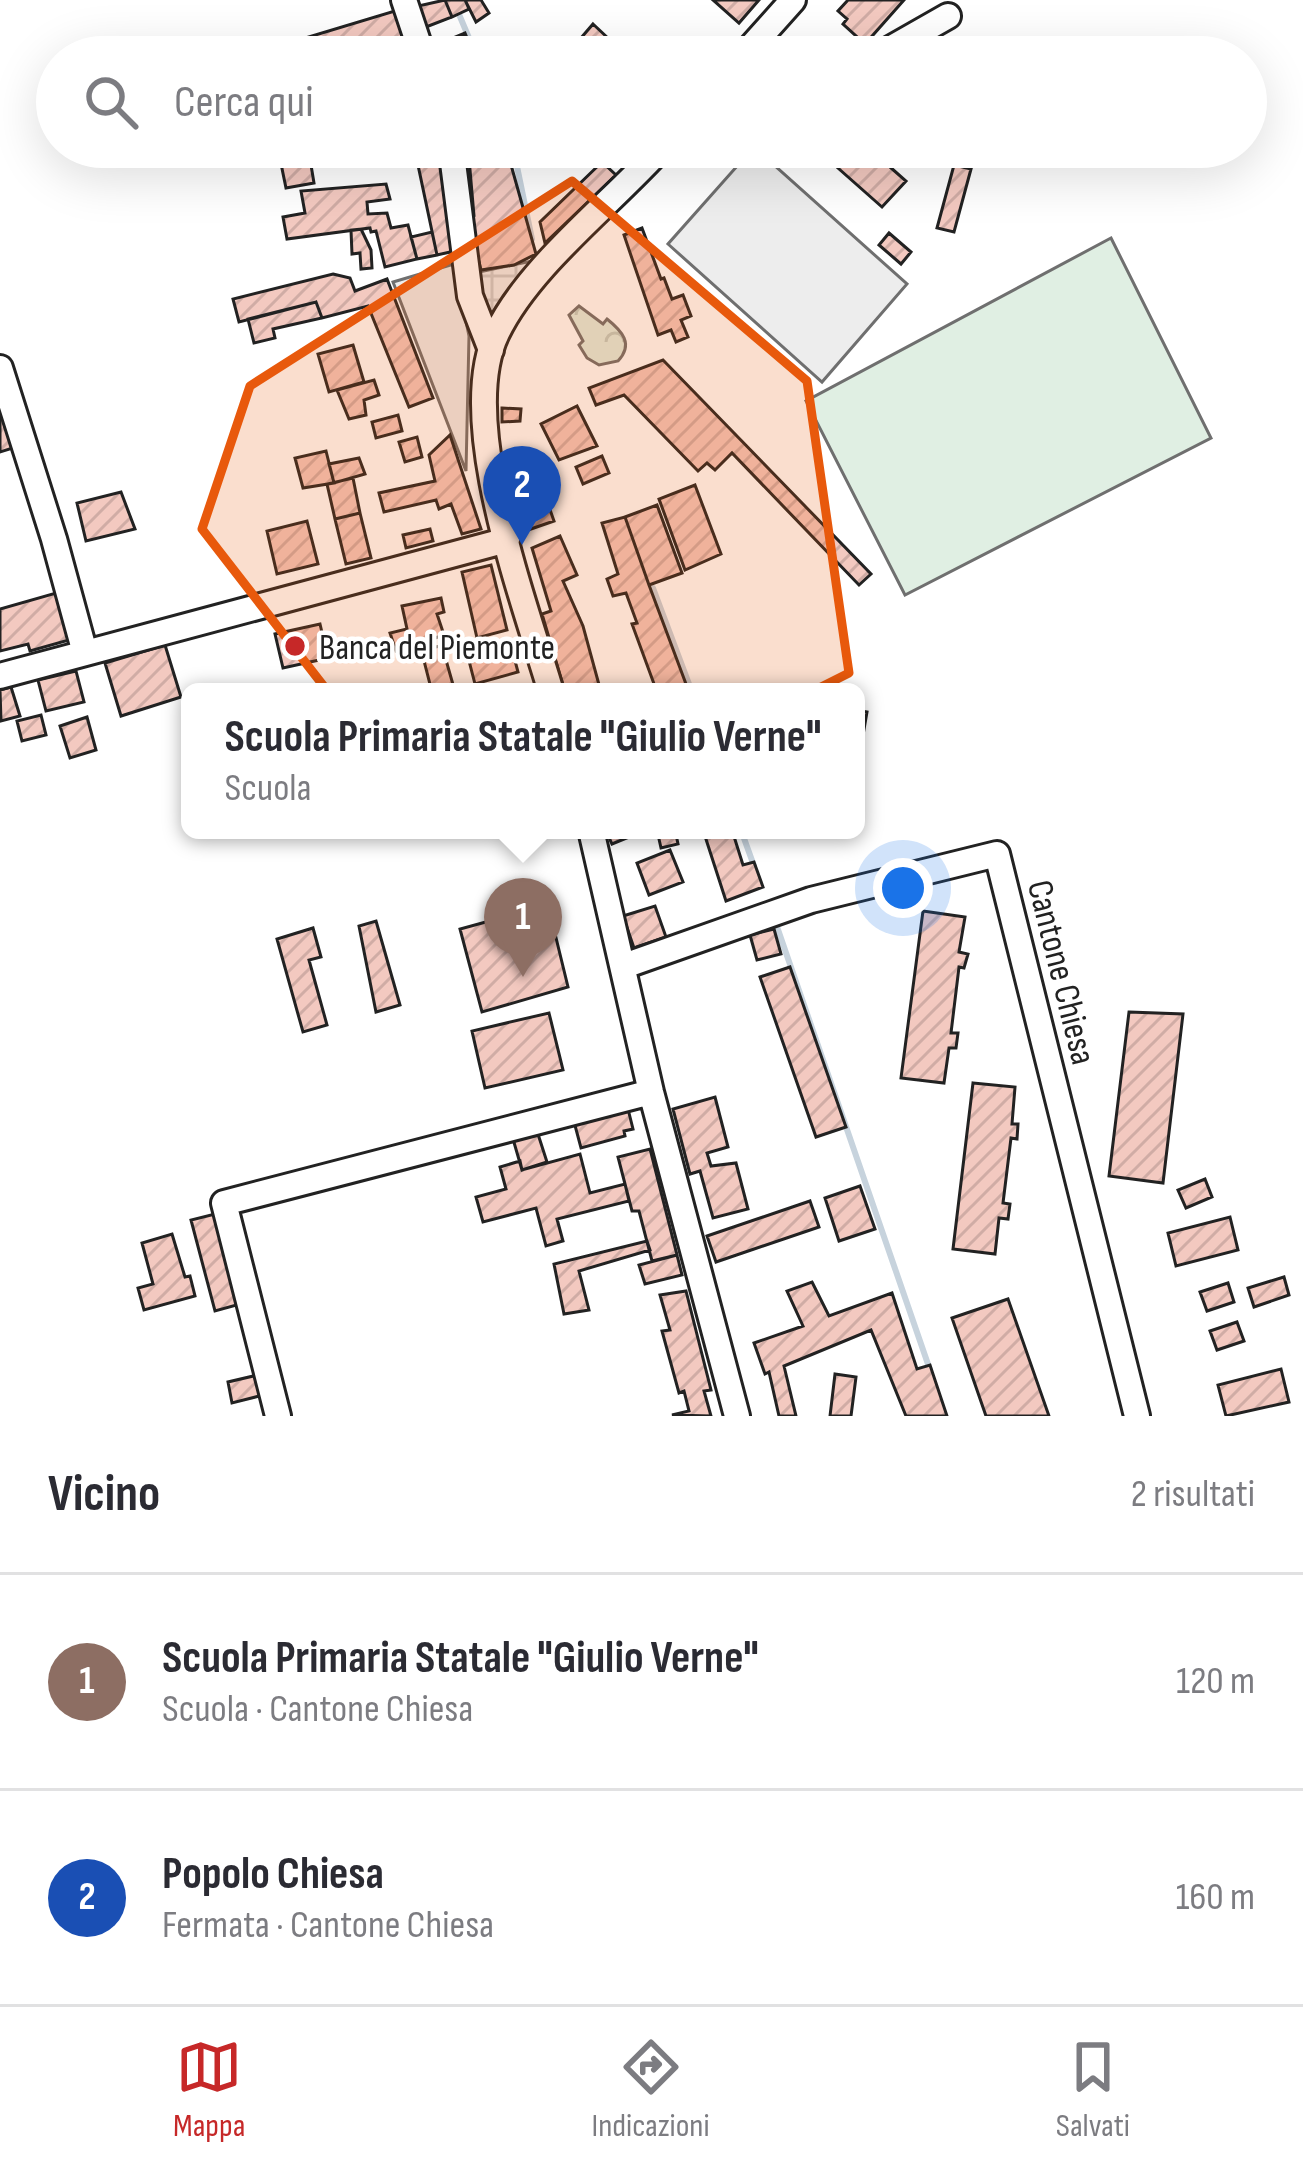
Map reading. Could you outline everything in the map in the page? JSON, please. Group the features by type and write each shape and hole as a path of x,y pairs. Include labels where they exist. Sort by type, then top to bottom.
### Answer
{"street":[{"path":"404,0 416,36"},
{"path":"761,36 793,0"},
{"path":"913,36 949,16"},
{"path":"454,168 470,296 490,350"},
{"path":"548,683 507,540 484,426 482,398 490,350 537,274 641,168"},
{"path":"0,368 85,653"},
{"path":"0,676 507,540"},
{"path":"593,839 651,1092 737,1416"},
{"name":"Cantone Chiesa","path":"624,966 774,913 997,854 1137,1416"},
{"path":"278,1416 224,1203 651,1092"}],"highlighted area":[{"path":"572,181 807,381 849,673 628,784 415,804 202,529 250,386"}],"green space":[{"path":"1111,238 1211,438 905,595 806,401"},
{"path":"579,306 603,324 607,319 621,333 626,343 618,361 599,365 587,358 569,315"}],"shaded area":[{"path":"735,168 777,168 907,284 822,382 668,244"},
{"path":"532,261 494,311 484,313 479,272"},
{"path":"454,264 469,336 466,471 393,282"}],"building":[{"path":"445,0 465,0 469,9 452,17"},
{"path":"445,0 452,17 426,27 418,6"},
{"path":"465,0 481,0 489,13 476,22"},
{"path":"713,0 759,0 739,23"},
{"path":"848,0 904,0 872,36 856,36 843,24 847,19 838,11"},
{"path":"398,10 408,36 312,36"},
{"path":"593,24 606,36 583,36"},
{"path":"282,168 312,168 314,183 286,188"},
{"path":"419,168 445,168 459,250 437,255"},
{"path":"470,168 512,168 536,254 514,265 481,270 469,221 474,216"},
{"path":"596,168 608,168 616,175 545,243 540,222"},
{"path":"838,168 891,168 906,181 882,207"},
{"path":"953,168 971,169 954,232 937,228"},
{"path":"386,184 390,199 367,202 368,214 387,213 391,228 408,225 417,259 385,267 376,231 370,228 287,239 283,217 305,213 301,191"},
{"path":"642,228 672,299 683,295 691,316 681,320 688,337 676,342 671,330 658,335 624,235"},
{"path":"361,229 371,250 372,268 361,269 360,253 352,254 351,230"},
{"path":"432,232 437,255 417,259 411,237"},
{"path":"889,233 911,252 901,264 879,245"},
{"path":"333,274 350,278 355,291 387,279 433,398 409,407 368,306 322,318 316,302 239,322 233,299"},
{"path":"316,302 322,318 273,329 275,338 254,343 248,319"},
{"path":"353,345 364,382 329,392 318,354"},
{"path":"663,360 871,574 859,585 732,453 715,470 707,463 698,471 624,395 596,405 589,388"},
{"path":"374,380 379,395 364,400 366,415 349,419 337,390"},
{"path":"0,386 16,447 0,452"},
{"path":"577,406 597,446 559,460 541,424"},
{"path":"502,408 521,409 520,421 502,422"},
{"path":"398,415 402,431 376,438 372,422"},
{"path":"450,435 481,529 462,534 451,504 439,509 436,500 384,512 379,493 435,481 429,455"},
{"path":"417,437 422,457 405,462 399,442"},
{"path":"326,451 334,483 303,488 295,458"},
{"path":"602,456 609,473 583,484 576,467"},
{"path":"359,458 365,474 334,483 329,464"},
{"path":"353,478 360,513 335,519 327,484"},
{"path":"695,485 721,554 685,570 659,499"},
{"path":"542,487 554,521 528,530 516,497"},
{"path":"121,492 135,529 86,541 77,503"},
{"path":"657,505 682,573 649,585 625,517"},
{"path":"360,513 371,558 346,564 335,519"},
{"path":"625,517 686,683 654,683 626,593 613,596 607,579 618,574 602,523"},
{"path":"307,521 318,564 277,574 267,531"},
{"path":"430,529 433,541 406,548 403,535"},
{"path":"560,536 577,575 563,581 583,626 599,683 562,683 542,614 551,611 532,548"},
{"path":"491,565 507,630 477,638 462,572"},
{"path":"56,593 69,640 30,651 28,644 0,651 0,609"},
{"path":"441,598 444,612 437,614 444,635 396,651 390,633 407,629 402,606"},
{"path":"320,624 328,658 283,668 275,634"},
{"path":"165,645 181,697 121,716 105,663"},
{"path":"497,645 500,656 513,653 518,672 475,683 467,653"},
{"path":"442,646 453,683 430,683 421,649"},
{"path":"76,671 84,702 46,711 38,680"},
{"path":"11,687 20,716 1,721 0,690"},
{"path":"41,715 46,735 22,741 17,721"},
{"path":"87,717 96,750 70,758 60,726"},
{"path":"659,839 677,839 678,844 661,848"},
{"path":"706,839 735,839 743,865 754,862 763,887 726,901"},
{"path":"670,850 683,882 649,895 637,863"},
{"path":"548,905 568,987 482,1012 460,929"},
{"path":"655,906 666,937 634,948 623,916"},
{"path":"923,911 965,917 959,952 968,954 964,968 959,967 951,1033 958,1033 956,1048 949,1048 944,1083 901,1078"},
{"path":"376,921 400,1005 376,1012 359,926"},
{"path":"313,928 321,957 309,960 327,1025 303,1032 277,939"},
{"path":"774,929 781,954 757,960 750,935"},
{"path":"790,967 846,1127 816,1137 760,977"},
{"path":"1129,1012 1183,1014 1163,1183 1109,1176"},
{"path":"549,1013 563,1070 485,1088 472,1031"},
{"path":"973,1083 1015,1087 1012,1124 1018,1124 1017,1139 1011,1138 1003,1203 1010,1204 1008,1219 999,1218 995,1254 953,1249"},
{"path":"715,1097 728,1147 707,1153 711,1166 736,1163 748,1209 713,1218 700,1171 690,1174 673,1109"},
{"path":"628,1109 633,1129 624,1131 625,1136 581,1148 573,1118"},
{"path":"537,1131 547,1162 522,1170 513,1139"},
{"path":"650,1149 677,1255 652,1261 618,1157"},
{"path":"580,1154 590,1193 625,1184 629,1201 557,1219 563,1241 546,1246 536,1208 483,1222 476,1197 506,1189 500,1167 520,1161 522,1170"},
{"path":"1205,1179 1212,1197 1186,1208 1178,1190"},
{"path":"860,1186 875,1229 839,1241 825,1198"},
{"path":"810,1201 819,1227 716,1262 707,1236"},
{"path":"219,1213 244,1303 215,1311 191,1220"},
{"path":"1230,1217 1238,1250 1176,1266 1168,1233"},
{"path":"172,1234 195,1296 144,1310 138,1288 153,1284 142,1243"},
{"path":"647,1241 650,1250 579,1271 589,1310 564,1314 554,1264"},
{"path":"677,1255 682,1275 645,1284 639,1265"},
{"path":"1284,1277 1289,1295 1254,1307 1248,1288"},
{"path":"812,1282 829,1316 892,1293 917,1369 930,1365 947,1416 906,1416 871,1330 784,1366 796,1416 779,1416 769,1372 765,1374 754,1343 803,1326 787,1291"},
{"path":"1228,1283 1234,1302 1207,1311 1200,1292"},
{"path":"686,1291 711,1390 704,1391 711,1416 672,1415 689,1411 684,1391 679,1393 662,1331 670,1330 660,1295"},
{"path":"1008,1299 1049,1416 986,1416 952,1318"},
{"path":"1237,1322 1244,1341 1217,1350 1210,1331"},
{"path":"1281,1369 1289,1402 1226,1416 1218,1385"},
{"path":"262,1374 267,1394 232,1403 228,1382"},
{"path":"835,1374 856,1377 851,1416 830,1416"}],"waterway":[{"path":"453,0 468,36"},
{"path":"517,168 532,239"},
{"path":"653,588 689,683"},
{"path":"744,839 754,866"},
{"path":"774,918 930,1370"}],"place":[{"name":"Popolo Chiesa","path":"522,545"},
{"name":"Banca del Piemonte","path":"295,646"},
{"name":"Scuola Primaria Statale \"Giulio Verne\"","path":"523,977"}]}
